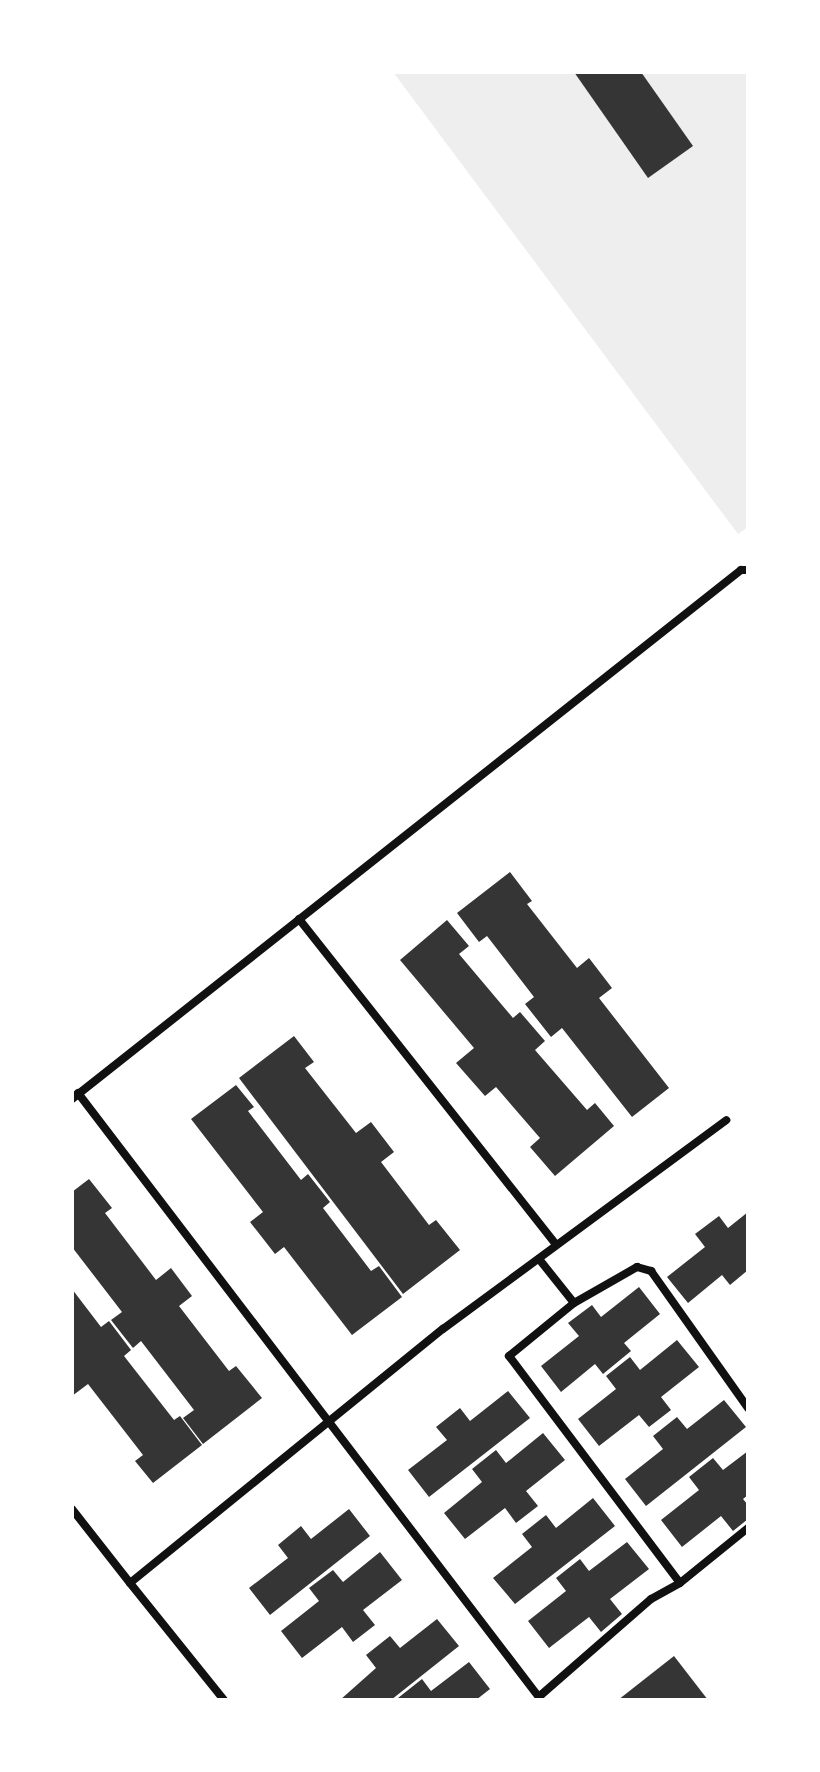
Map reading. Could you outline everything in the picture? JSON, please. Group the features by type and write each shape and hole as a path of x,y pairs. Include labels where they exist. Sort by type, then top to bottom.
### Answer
{"street":[{"path":"748,570 741,570 75,1096 540,1698 651,1599 680,1583 748,1528"},
{"path":"299,919 556,1245"},
{"path":"130,1583 443,1329 726,1120"},
{"path":"539,1259 574,1303"},
{"path":"680,1583 509,1356 574,1303 637,1267 651,1271 748,1408"},
{"path":"72,1509 224,1700"}],"shaded area":[{"path":"393,72 748,72 748,527 738,534"}],"building":[{"path":"574,72 641,72 693,146 648,178"},
{"path":"510,872 532,901 527,904 577,968 589,958 612,988 599,998 669,1088 632,1117 562,1028 551,1037 525,1004 534,997 487,936 479,942 457,913"},
{"path":"447,920 469,946 459,954 513,1018 520,1012 545,1041 535,1050 587,1110 595,1103 614,1126 555,1176 530,1147 540,1138 496,1087 485,1096 456,1063 474,1048 400,960"},
{"path":"294,1036 314,1062 305,1068 356,1133 371,1122 394,1152 381,1162 429,1225 436,1220 460,1250 403,1294 239,1078"},
{"path":"236,1085 254,1107 248,1111 301,1180 308,1174 330,1202 323,1208 371,1271 379,1266 402,1297 352,1335 284,1247 275,1254 250,1222 263,1212 191,1119"},
{"path":"89,1179 112,1208 105,1213 156,1280 171,1268 192,1296 179,1306 229,1371 236,1366 262,1398 203,1444 183,1418 194,1410 141,1341 133,1348 111,1320 122,1312 72,1247 72,1192"},
{"path":"748,1212 748,1270 730,1285 722,1275 688,1303 667,1277 705,1247 695,1234 719,1216 728,1228"},
{"path":"639,1287 660,1314 624,1343 631,1351 603,1374 595,1364 561,1392 541,1366 579,1336 568,1323 592,1305 601,1317"},
{"path":"72,1289 101,1327 109,1321 131,1350 124,1356 174,1420 180,1416 202,1445 153,1483 135,1461 143,1455 88,1384 72,1396"},
{"path":"677,1340 699,1367 661,1397 671,1410 649,1427 639,1415 599,1446 578,1419 616,1389 606,1376 630,1357 640,1370"},
{"path":"508,1391 530,1418 429,1497 408,1470 447,1440 436,1427 460,1408 470,1421"},
{"path":"724,1400 746,1427 646,1506 625,1479 663,1449 653,1436 677,1417 687,1429"},
{"path":"543,1433 565,1460 526,1491 538,1506 516,1523 505,1508 465,1539 444,1513 482,1482 472,1469 496,1450 506,1463"},
{"path":"748,1451 748,1495 743,1499 748,1505 748,1519 733,1531 721,1516 682,1547 661,1520 699,1490 689,1477 713,1458 723,1470"},
{"path":"593,1498 615,1526 515,1604 493,1578 532,1547 522,1534 546,1515 556,1528"},
{"path":"349,1509 370,1536 270,1615 249,1588 288,1558 278,1545 301,1526 311,1539"},
{"path":"627,1542 649,1569 610,1599 622,1614 601,1632 589,1617 549,1648 528,1621 566,1591 556,1578 580,1559 589,1571"},
{"path":"380,1552 402,1580 363,1610 375,1625 353,1642 342,1627 302,1658 281,1631 319,1601 309,1588 333,1570 343,1582"},
{"path":"437,1619 459,1646 391,1700 340,1700 376,1668 366,1655 390,1636 400,1648"},
{"path":"674,1656 708,1700 618,1700"},
{"path":"469,1662 490,1689 476,1700 398,1698 422,1679 431,1691"}]}
